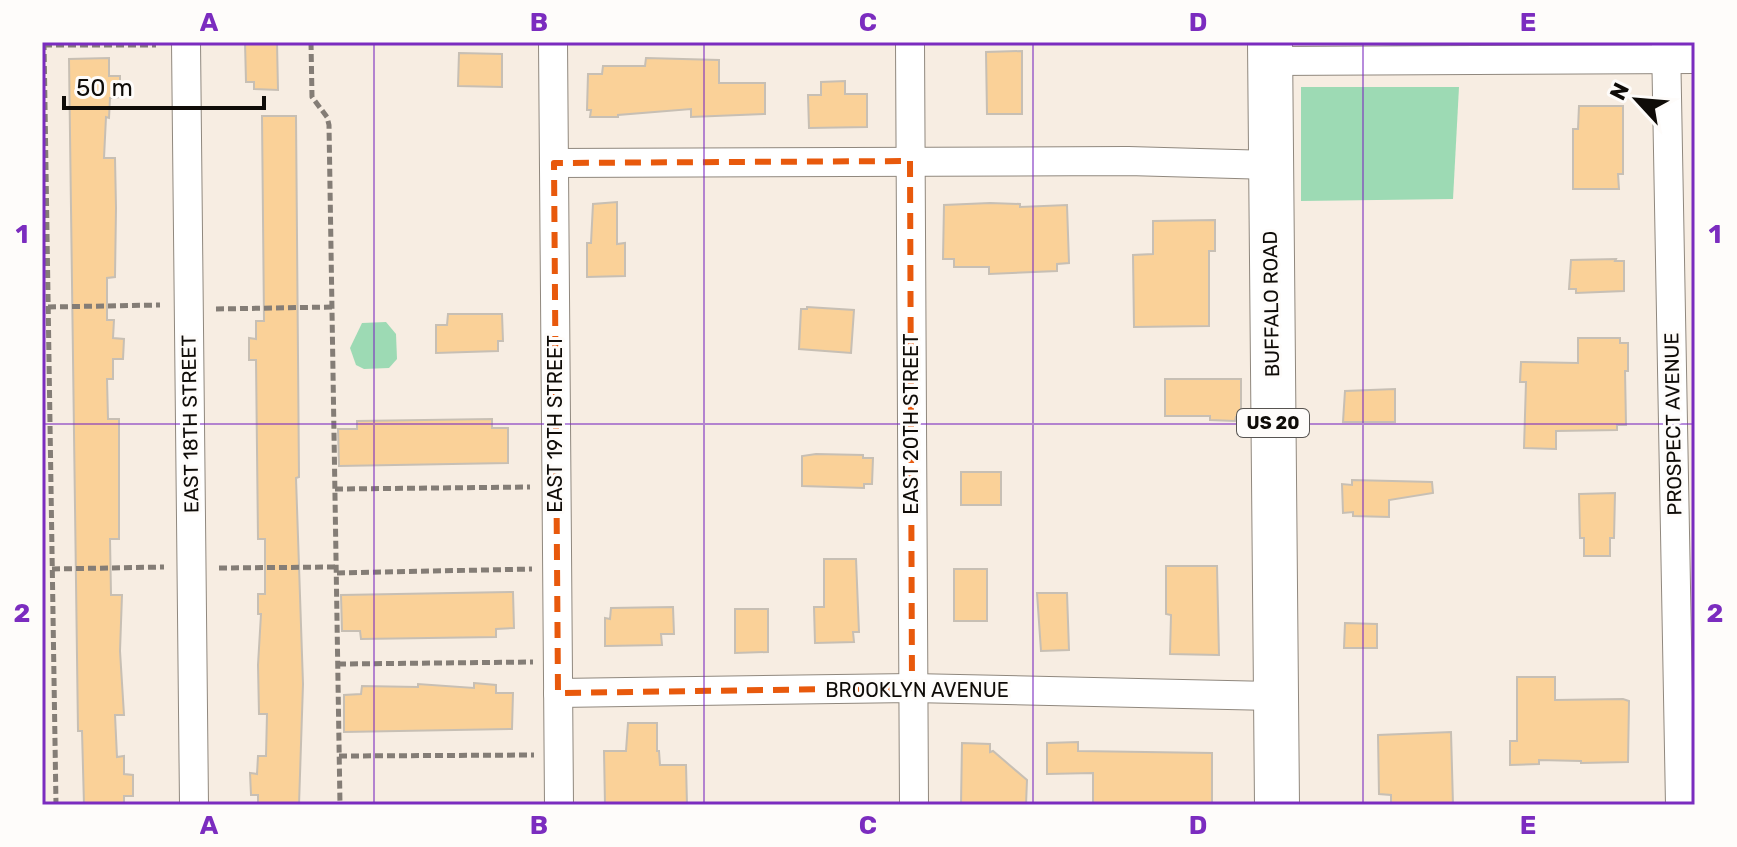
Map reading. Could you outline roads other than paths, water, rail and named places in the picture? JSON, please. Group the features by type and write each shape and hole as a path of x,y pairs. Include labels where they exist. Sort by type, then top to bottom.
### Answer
{"main road":[{"name":"BUFFALO ROAD","path":"1270,52 1277,805"}],"street":[{"name":"EAST 18TH STREET","path":"186,42 194,805"},
{"name":"EAST 19TH STREET","path":"553,42 559,805"},
{"name":"EAST 20TH STREET","path":"910,42 914,805"},
{"path":"1270,52 1666,50 1695,59"},
{"name":"PROSPECT AVENUE","path":"1666,50 1680,805"},
{"path":"554,163 1172,161 1271,165"},
{"name":"BROOKLYN AVENUE","path":"558,693 912,688 1276,696"}]}
